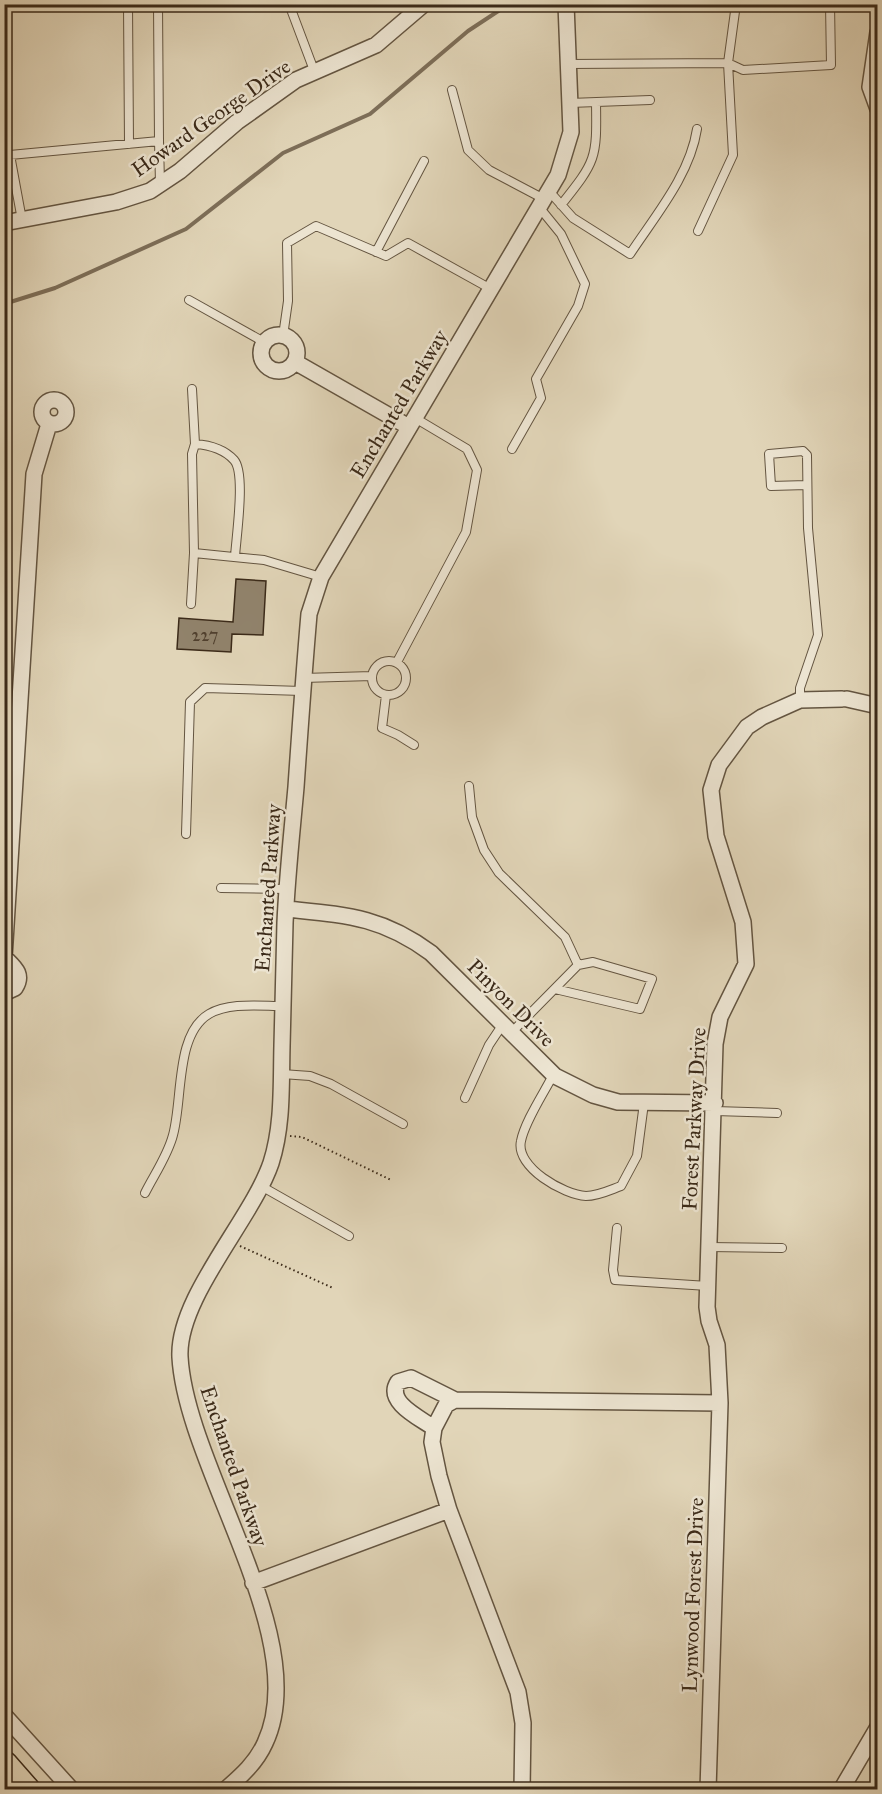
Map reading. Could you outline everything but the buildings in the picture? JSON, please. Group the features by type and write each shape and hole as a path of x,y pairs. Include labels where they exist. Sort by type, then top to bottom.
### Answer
{"highway":[{"path":"4,1766 26,1790"}],"street":[{"name":"Howard George Drive","path":"4,223 133,198 160,185 180,171 237,122 296,80 376,45 424,4"},
{"name":"Enchanted Parkway","path":"225,1790 255,1760 266,1740 272,1716 275,1686 273,1660 268,1631 253,1583 190,1411 180,1354 189,1314 227,1240 261,1186 278,1136 287,889 309,614 321,577 558,176 571,132 566,4"},
{"path":"878,32 870,87 878,109"},
{"path":"284,336 294,344 295,362 286,370 279,372 267,368 260,353 264,342 271,337 284,336"},
{"path":"295,362 412,423"},
{"path":"4,993 15,988 20,977 17,970 5,958 19,685 34,474 49,424"},
{"path":"4,675 19,685"},
{"name":"Forest Parkway Drive","path":"717,1345 709,1321 708,1286 715,1107 715,1044 720,1017 746,964 743,922 716,836 711,790 719,765 747,727 800,700 844,699 878,706"},
{"name":"Pinyon Drive","path":"286,909 353,915 378,923 413,940 431,953 553,1075 592,1095 618,1102 715,1107"},
{"name":"Lynwood Forest Drive","path":"708,1790 720,1403 717,1345"},
{"path":"434,1428 396,1400 394,1390 398,1382 411,1378 456,1400 720,1403"},
{"path":"456,1400 446,1406 434,1428 432,1442 449,1510 518,1692 523,1723 522,1790"},
{"path":"253,1583 449,1510"},
{"path":"4,1715 72,1790"},
{"path":"841,1790 878,1726"}],"lane":[{"path":"128,4 129,144"},
{"path":"158,4 160,185"},
{"path":"289,4 315,73"},
{"path":"698,231 733,155 728,63 736,4"},
{"path":"568,64 728,63 743,70 831,65 830,4"},
{"path":"452,90 468,150 489,170 544,199 561,205 573,218 630,254 666,201 694,151 697,129"},
{"path":"570,103 596,104 650,100"},
{"path":"561,205 588,170 596,153 596,104"},
{"path":"22,220 7,155 159,141"},
{"path":"376,252 424,161"},
{"path":"512,449 541,398 536,379 578,306 585,284 544,199"},
{"path":"284,336 288,301 287,243 316,226 386,256 408,243 491,289"},
{"path":"189,300 264,342"},
{"path":"191,604 194,553 192,454 195,444 192,388"},
{"path":"397,662 466,532 477,470 466,448 412,423"},
{"path":"195,444 212,446 235,460 240,474 236,557"},
{"path":"800,700 800,688 818,635 808,528 807,485 806,452 769,453 771,486 807,485"},
{"path":"194,553 264,560 321,577"},
{"path":"382,661 397,662 406,670 407,681 397,694 386,695 376,689 372,676 374,669 382,661"},
{"path":"186,834 190,702 205,688 303,684 372,676"},
{"path":"386,695 382,728 414,745"},
{"path":"469,786 472,816 484,850 499,873 565,936 578,965"},
{"path":"220,888 287,889"},
{"path":"465,1098 489,1045 555,989 578,965 593,962 652,979 640,1009 555,989"},
{"path":"145,1193 173,1135 188,1042 195,1025 211,1013 231,1008 283,1006"},
{"path":"282,1074 310,1076 331,1084 403,1124"},
{"path":"553,1075 520,1142 521,1155 539,1177 576,1194 588,1196 621,1186 638,1156 644,1103"},
{"path":"715,1107 777,1113"},
{"path":"261,1186 349,1236"},
{"path":"617,1228 613,1270 615,1280 708,1286"},
{"path":"709,1246 782,1248"}],"path":[{"path":"278,1136 302,1137 391,1180"},
{"path":"227,1240 333,1288"}],"waterway":[{"path":"4,304 55,288 186,229 283,153 370,114 468,31 509,4"}]}
